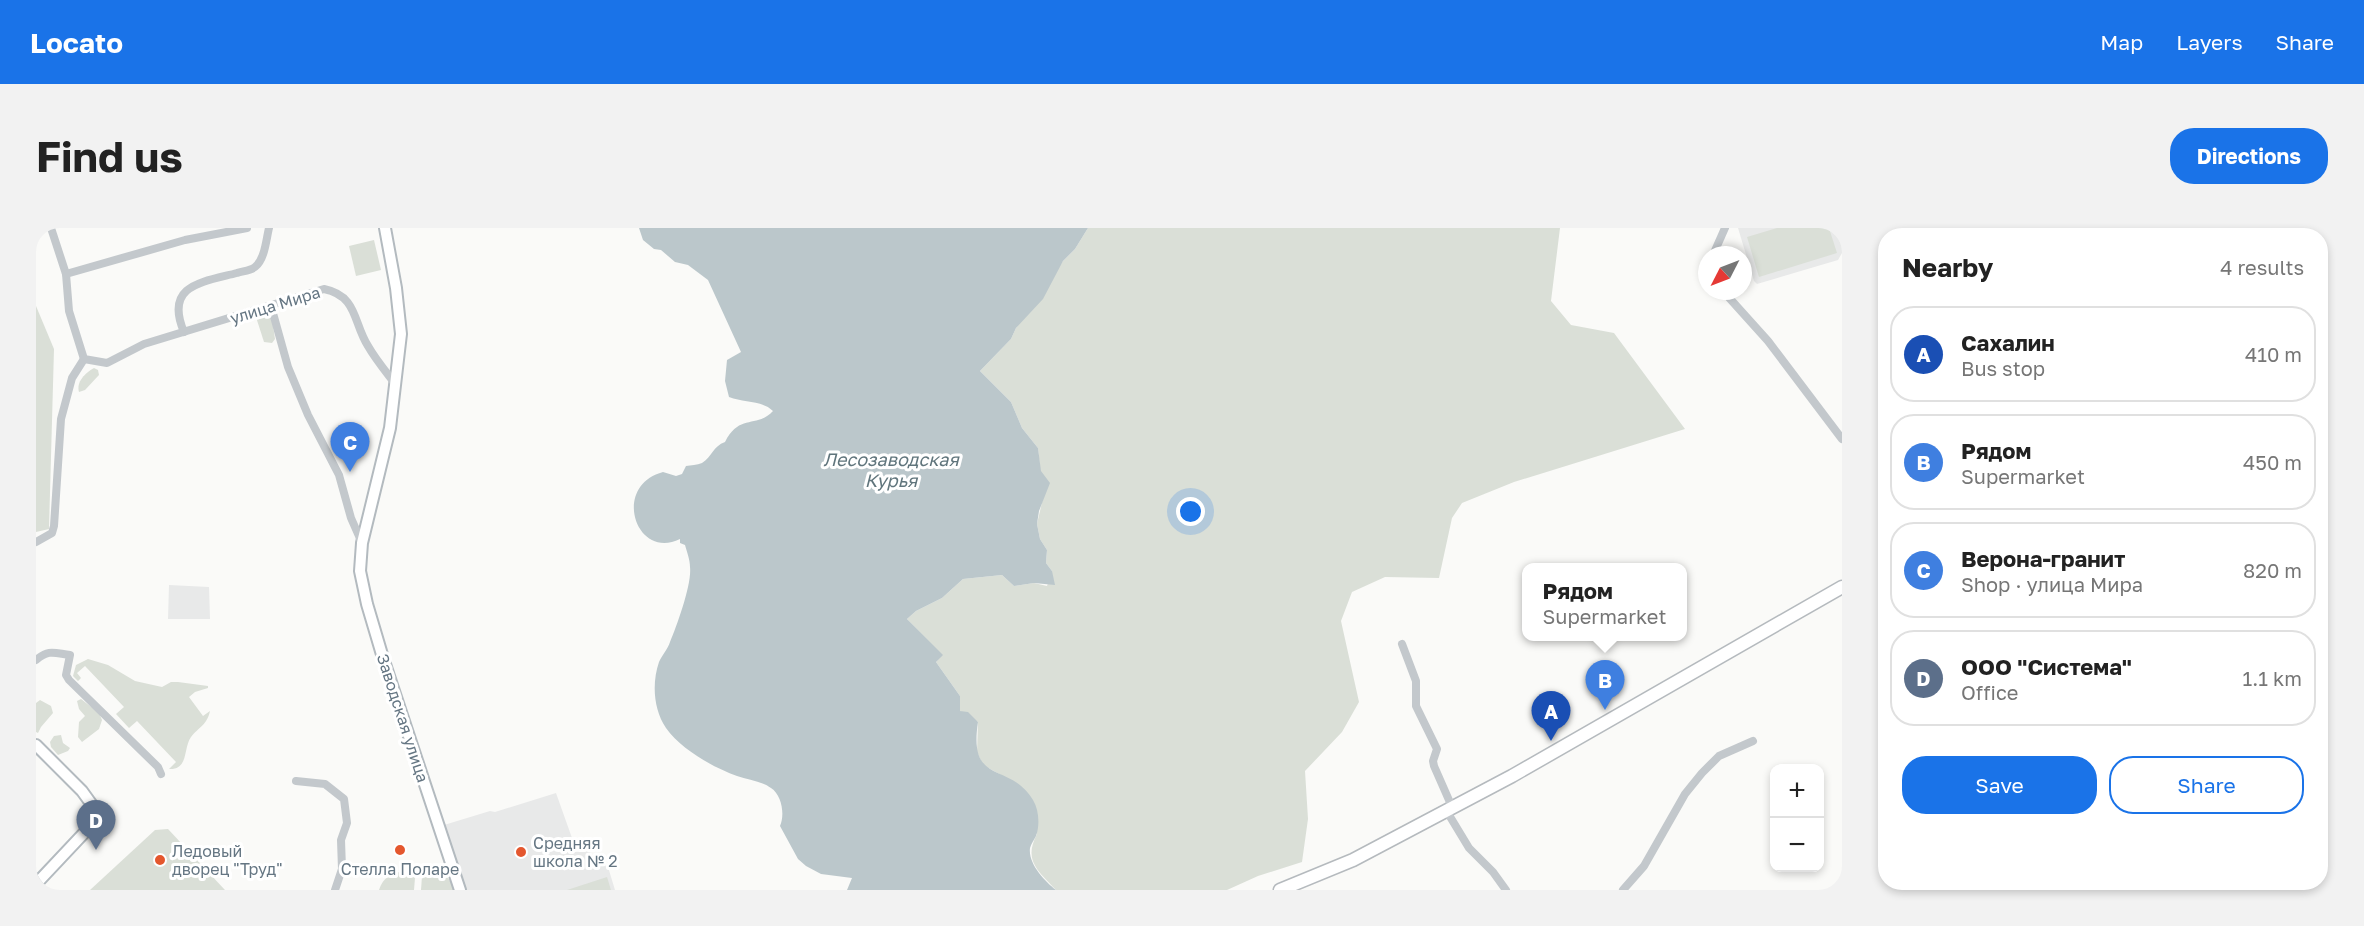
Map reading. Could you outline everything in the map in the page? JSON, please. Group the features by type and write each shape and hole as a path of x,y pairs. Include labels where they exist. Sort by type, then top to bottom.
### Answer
{"main road":[{"path":"1280,890 1353,860 1522,770 1842,587"}],"street":[{"path":"36,542 51,533 54,526 62,419 72,378 84,360 69,311 66,274 51,228"},
{"path":"66,274 184,240 247,228"},
{"path":"184,332 176,307 187,289 198,283 254,268 261,260 269,228"},
{"path":"362,543 390,428 402,334 385,228"},
{"path":"1717,246 1725,228"},
{"name":"улица Мира","path":"84,360 107,363 144,344 324,289 336,291 348,302 357,316 366,344 397,387"},
{"path":"1731,300 1768,341 1842,439"},
{"path":"271,306 288,367 308,415 339,475 351,518 362,543"},
{"name":"Заводская улица","path":"362,543 360,571 373,627 460,890"},
{"path":"1402,644 1416,681 1416,706 1437,749 1433,760 1434,766 1449,808 1469,848 1493,872 1506,890"},
{"path":"36,660 50,652 70,655 66,675 69,680 158,766 161,774"},
{"path":"1623,890 1644,866 1685,794 1702,773 1719,756 1753,741"},
{"path":"36,745 82,791 100,816 36,884"},
{"path":"296,781 325,784 344,799 347,823 341,840 342,869 335,890"}],"shaded area":[{"path":"1088,228 1560,228 1551,301 1571,325 1614,333 1685,429 1514,482 1462,503 1452,518 1439,578 1385,577 1352,592 1341,621 1359,702 1342,732 1305,771 1308,819 1302,862 1258,876 1227,890 1056,890 1034,863 1032,850 1037,834 1017,784 983,765 977,752 978,722 960,711 960,696 936,662 942,655 907,619 916,611 942,598 963,579 1002,575 1014,586 1034,583 1047,586 1052,571 1046,563 1047,550 1040,539 1037,524 1043,498 1038,448 1022,428 1011,402 980,371 1011,339 1016,328"},
{"path":"1738,228 1842,228 1842,253 1838,260 1757,284 1752,274 1752,246 1743,246"},
{"path":"1777,228 1829,228 1837,253 1759,277 1752,246 1750,246 1747,237"},
{"path":"374,240 381,270 356,276 349,246"},
{"path":"36,306 54,349 49,529 36,532"},
{"path":"267,313 272,319 275,339 272,343 264,342 255,314"},
{"path":"94,368 98,370 99,375 85,390 79,392 78,388 82,378"},
{"path":"169,585 209,587 210,619 168,619"},
{"path":"88,659 108,665 135,681 162,687 171,682 208,686 189,697 203,716 210,711 205,723 191,737 180,766 169,769 176,762 137,721 129,728 116,714 124,707 85,666 77,673 81,678 78,681 73,676 76,665"},
{"path":"81,699 99,713 102,720 99,729 82,742 78,737 79,722 85,716 79,709 77,701"},
{"path":"40,700 51,706 53,713 38,733 36,732 36,703"},
{"path":"61,735 63,743 70,748 58,755 50,742 54,736"},
{"name":"Средняя школа № 2","path":"556,793 572,838 608,867 615,890 465,890 444,825"},
{"name":"Ледовый дворец \"Труд\"","path":"168,829 225,890 90,890 155,830"},
{"path":"433,870 444,872 456,890 421,890 422,876"},
{"path":"405,871 415,878 414,890 379,890 389,876"},
{"path":"607,877 611,890 567,890"}],"water":[{"name":"Лесозаводская Курья","path":"639,228 1088,228 1075,249 1063,261 1043,299 1016,328 1011,339 980,371 1011,402 1022,428 1038,448 1041,471 1050,483 1039,511 1037,524 1040,539 1047,550 1046,563 1052,571 1055,585 1034,583 1014,586 1002,575 963,579 942,598 916,611 907,619 943,655 936,662 960,696 960,711 968,712 978,722 979,756 985,765 1024,788 1033,800 1037,808 1038,822 1030,854 1038,872 1056,890 847,890 852,878 821,874 798,859 780,826 782,806 775,791 763,784 717,768 688,750 666,728 656,704 655,678 659,662 669,645 683,604 689,584 690,564 685,545 680,543 680,539 665,543 651,540 642,531 636,519 634,505 638,491 647,480 663,472 676,476 682,474 686,466 702,463 725,442 736,427 767,416 773,411 758,403 729,397 725,381 727,360 741,352 708,280 688,265 675,262 661,250 654,249 643,240"}],"place":[{"name":"Верона-гранит","path":"350,472"},
{"name":"Рядом","path":"1605,710"},
{"name":"Сахалин","path":"1551,741"},
{"name":"ООО \"Система\"","path":"96,850"},
{"name":"Стелла Поларе","path":"400,850"},
{"name":"Средняя школа № 2","path":"521,852"},
{"name":"Ледовый дворец \"Труд\"","path":"160,860"}]}
